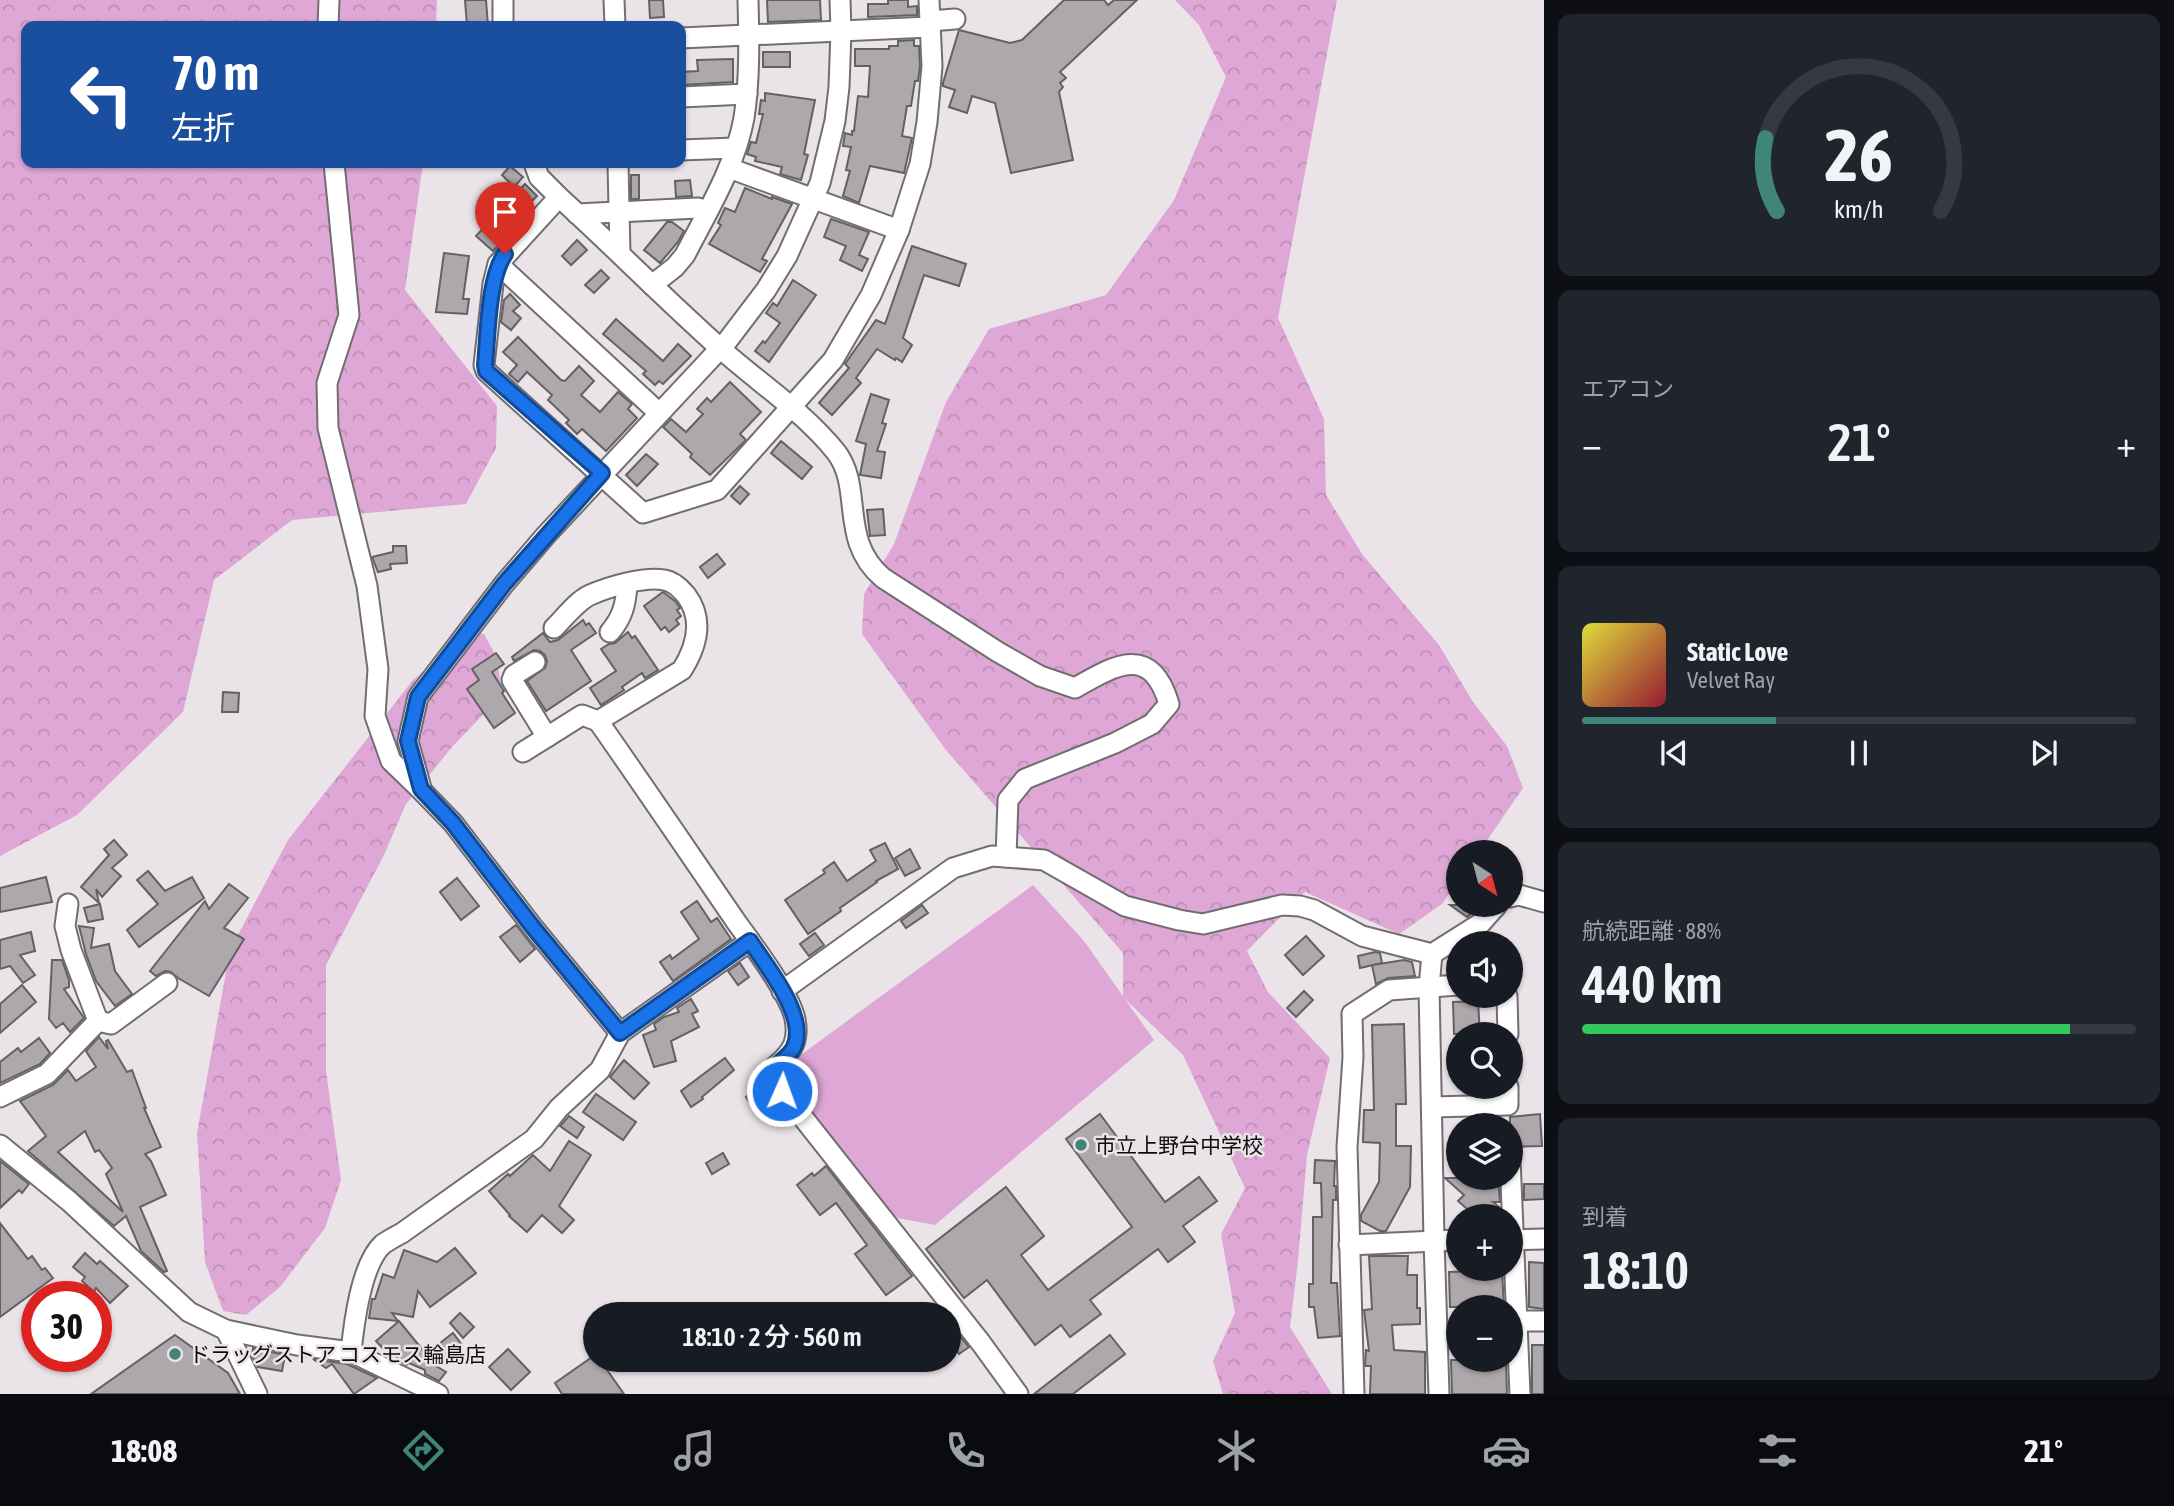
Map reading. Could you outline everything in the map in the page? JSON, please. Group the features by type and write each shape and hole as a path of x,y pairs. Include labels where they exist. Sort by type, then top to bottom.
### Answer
{"street":[{"path":"328,0 328,21"},
{"path":"503,0 503,21"},
{"path":"614,0 615,21"},
{"path":"652,285 685,256 729,168 743,120 747,94 748,0"},
{"path":"421,789 408,741 418,697 504,584 602,473 720,349 747,317 780,267 813,199 827,158 839,87 840,0"},
{"path":"559,197 498,264 493,284 486,371 602,473 643,513 717,490 791,409 832,359 865,306 899,230 920,164 927,122 932,66 929,0"},
{"path":"686,38 841,31 930,24 955,19"},
{"path":"686,97 747,94"},
{"path":"686,150 735,148"},
{"path":"334,168 349,315 327,383 328,428 367,586 378,669 375,716 391,761 453,823 532,926 620,1033"},
{"path":"536,168 539,177 559,197 720,349 817,431 842,461 846,470 855,531 863,553 874,571 1040,677 1075,688 1109,668 1131,663 1151,671 1164,688 1169,704 1152,724 1115,743 1025,779 1008,800 1006,857"},
{"path":"618,168 620,254"},
{"path":"729,168 899,230"},
{"path":"577,214 698,208 707,212"},
{"path":"498,264 659,413"},
{"path":"554,628 589,596 654,579 666,580 681,589 692,604 697,618 695,643 682,670 598,721"},
{"path":"610,632 624,608 627,584"},
{"path":"535,662 514,675 512,680 547,737"},
{"path":"523,751 582,715 598,721 750,941 791,1006 797,1035 794,1048 777,1065 782,1091 973,1332 1018,1394"},
{"path":"782,991 953,868 992,856 1044,860 1125,906 1179,920 1203,924 1282,905 1300,906 1314,910 1362,936 1432,954 1486,917"},
{"path":"1523,896 1544,902"},
{"path":"68,904 65,926 71,950 98,1021"},
{"path":"351,1352 355,1318 365,1275 382,1245 534,1139 559,1108 600,1070 620,1033 750,941"},
{"path":"1432,954 1429,987 1439,1394"},
{"path":"98,1021 111,1024 167,983"},
{"path":"1354,1394 1347,1147 1353,1057 1352,1014 1389,990 1446,986"},
{"path":"0,1097 47,1074 98,1021"},
{"path":"1432,1107 1508,1105 1508,1099"},
{"path":"0,1145 69,1201 189,1312 226,1330 297,1345 351,1352 438,1394"},
{"path":"1523,1240 1544,1239"},
{"path":"1349,1245 1446,1240"},
{"path":"1523,1321 1544,1321"},
{"path":"226,1330 257,1394"},
{"path":"1519,1372 1520,1394"}],"green space":[{"path":"0,0 437,0 436,21 21,21 21,168 422,168 405,290 497,406 496,448 466,504 292,520 214,580 183,712 77,815 0,856"},
{"path":"1175,0 1337,0 1278,318 1324,419 1326,495 1362,554 1439,645 1473,702 1507,746 1523,788 1487,840 1446,840 1446,898 1442,904 1399,934 1305,892 1247,951 1268,992 1330,1058 1307,1155 1290,1327 1332,1394 1223,1394 1213,1361 1235,1313 1221,1234 1245,1188 1183,1055 1123,997 1123,953 946,750 862,634 864,594 894,544 946,402 989,329 1106,295 1174,200 1226,77 1199,25"},
{"path":"470,632 484,634 497,658 502,695 452,747 406,804 384,855 326,965 326,1071 341,1180 325,1228 280,1287 246,1315 223,1311 205,1262 197,1133 230,950 288,840 413,680"},
{"path":"1033,885 1084,941 1154,1040 935,1225 892,1217 786,1085 787,1065"}],"building":[{"path":"465,0 486,0 488,21 467,21"},
{"path":"649,0 663,0 664,17 650,18"},
{"path":"767,0 820,0 821,20 768,22"},
{"path":"888,0 908,0 908,7 917,6 917,15 868,17 868,4 888,4"},
{"path":"1064,0 1104,0 1108,5 1114,0 1137,0 1060,72 1066,78 1060,83 1063,87 1059,92 1073,160 1011,173 995,103 972,96 967,113 949,107 955,90 943,86 943,83 959,30 1010,43 1022,40"},
{"path":"914,40 914,46 919,46 920,66 911,106 907,106 902,136 912,138 904,173 870,166 859,203 843,196 850,171 846,170 851,147 843,146 845,133 852,135 854,131 858,96 868,97 870,66 855,66 855,49 889,49 889,46 898,46 898,41"},
{"path":"763,52 790,52 790,67 763,67"},
{"path":"733,59 733,82 686,85 686,72 698,71 697,60"},
{"path":"765,93 815,100 804,154 808,155 801,180 780,174 782,167 755,161 756,157 747,154 751,142 756,143 763,114 759,114 761,100 765,101"},
{"path":"508,168 512,168 523,177 514,187 502,175"},
{"path":"631,175 639,175 639,199 631,199"},
{"path":"690,180 692,196 676,197 675,181"},
{"path":"525,184 537,196 529,204 533,207 493,251 476,236"},
{"path":"745,188 792,204 762,259 767,261 760,272 709,244 721,225 718,223 725,208 735,212"},
{"path":"831,219 869,232 859,255 868,259 862,271 840,260 846,246 824,237"},
{"path":"667,222 672,222 684,231 660,263 644,250"},
{"path":"577,240 587,250 571,265 562,256"},
{"path":"912,246 966,264 959,286 924,275 903,338 912,345 902,362 877,349 856,378 861,383 832,415 819,403 849,368 845,364 876,320 885,324"},
{"path":"444,253 469,256 463,299 469,299 467,314 436,312"},
{"path":"601,270 609,278 594,293 585,285"},
{"path":"793,280 816,295 769,362 755,351 763,341 765,343 780,323 766,313 773,303 777,306"},
{"path":"510,294 520,305 513,311 521,318 511,330 501,322 504,300"},
{"path":"616,319 663,361 678,344 691,356 663,384 659,381 655,385 643,374 646,371 603,334"},
{"path":"518,337 561,380 565,381 579,366 594,381 581,395 600,412 618,392 632,404 628,409 637,418 606,451 582,429 577,434 566,423 569,420 548,400 552,395 527,372 518,382 509,374 517,365 503,352"},
{"path":"730,382 761,412 740,434 746,440 710,475 663,427 671,419 686,432 703,414 697,409 707,398 711,402"},
{"path":"871,394 889,400 882,423 886,424 877,451 885,452 881,478 860,475 866,444 856,441"},
{"path":"781,441 812,467 802,479 771,453"},
{"path":"646,454 658,464 637,486 626,475"},
{"path":"740,486 749,494 740,504 731,496"},
{"path":"883,509 885,535 870,536 867,510"},
{"path":"393,546 406,546 407,563 390,564 391,569 378,572 372,557 393,552"},
{"path":"717,554 725,564 708,578 700,567"},
{"path":"663,592 680,608 677,610 681,616 676,620 679,624 669,632 665,627 661,630 644,606"},
{"path":"583,620 586,625 589,623 596,633 571,650 591,681 546,711 527,681 545,668 545,655 534,650 514,661 512,657 543,633 550,642 558,640"},
{"path":"628,632 632,638 635,636 658,670 645,678 642,673 622,687 624,690 601,705 590,688 616,671 601,649 615,643"},
{"path":"496,653 504,664 492,672 515,713 494,728 467,689 479,680 472,669"},
{"path":"223,692 239,693 238,712 222,712"},
{"path":"114,840 127,855 112,868 121,876 102,897 96,889 99,903 81,887 109,855 104,849"},
{"path":"885,843 898,869 876,881 840,908 841,911 808,934 785,900 825,873 823,870 834,862 847,881 876,861 870,850"},
{"path":"910,849 920,868 905,876 895,858"},
{"path":"148,871 165,891 192,877 204,898 139,947 127,930 158,904 137,880"},
{"path":"46,877 52,902 0,912 0,888"},
{"path":"457,878 479,906 461,920 440,892"},
{"path":"229,884 248,898 224,928 244,939 209,996 171,972 165,971 156,976 150,971 205,901 209,909"},
{"path":"697,901 711,922 717,918 731,939 673,981 660,962 670,955 672,959 699,939 681,912"},
{"path":"100,904 103,919 88,922 84,908"},
{"path":"922,905 928,913 906,928 901,921"},
{"path":"516,925 535,949 520,962 500,937"},
{"path":"79,926 94,928 91,948 109,944 115,971 132,994 115,1006 96,981"},
{"path":"31,932 35,951 20,955 35,975 23,983 10,966 0,969 0,940"},
{"path":"815,933 824,945 809,956 800,944"},
{"path":"1306,936 1324,956 1303,975 1285,955"},
{"path":"1380,953 1382,963 1360,968 1358,956"},
{"path":"52,960 62,960 69,980 69,987 64,989 84,1018 70,1032 63,1023 56,1028 49,1019"},
{"path":"1404,960 1412,962 1415,976 1388,978 1376,984 1372,965"},
{"path":"740,963 749,977 738,985 728,971"},
{"path":"22,985 36,1002 0,1033 0,1004"},
{"path":"1304,991 1313,1000 1296,1017 1287,1008"},
{"path":"691,999 698,1011 692,1014 699,1027 671,1041 676,1061 654,1067 643,1035 656,1030 654,1024 679,1012 677,1008"},
{"path":"1453,1008 1478,1008 1479,1022 1454,1022"},
{"path":"1404,1024 1406,1104 1396,1104 1396,1146 1411,1146 1410,1187 1386,1231 1380,1231 1361,1221 1361,1215 1379,1182 1380,1143 1363,1142 1364,1110 1374,1110 1372,1025"},
{"path":"99,1037 108,1049 108,1040 127,1072 132,1070 144,1108 161,1147 145,1154 151,1161 166,1195 140,1207 167,1271 164,1272 141,1251 126,1216 114,1226 28,1151 46,1136 20,1101 53,1085 68,1070 76,1081 96,1067 86,1051","holes":["85,1131 95,1152 99,1150 112,1168 106,1174 123,1212 58,1152"]},
{"path":"39,1038 50,1053 40,1064 0,1083 0,1062 18,1048 21,1052"},
{"path":"725,1058 734,1070 691,1107 681,1091"},
{"path":"624,1060 649,1083 634,1099 610,1077"},
{"path":"768,1081 772,1098 755,1110 746,1097"},
{"path":"596,1094 636,1122 623,1140 583,1112"},
{"path":"1100,1114 1165,1202 1199,1177 1217,1201 1183,1226 1195,1242 1168,1262 1158,1249 1090,1300 1101,1314 1070,1337 1061,1325 1035,1345 987,1280 964,1298 926,1249 1006,1187 1044,1236 1021,1255 1048,1290 1132,1227 1066,1139"},
{"path":"1540,1114 1542,1146 1523,1147 1523,1116"},
{"path":"569,1116 584,1127 577,1138 560,1126"},
{"path":"569,1141 591,1155 559,1206 574,1220 562,1233 542,1215 527,1232 509,1216 489,1191 533,1155 550,1171"},
{"path":"723,1153 729,1164 712,1174 706,1163"},
{"path":"1315,1160 1335,1161 1336,1200 1333,1200 1331,1283 1337,1283 1340,1336 1318,1338 1314,1307 1309,1307 1309,1284 1313,1284 1313,1217 1322,1217 1321,1183 1314,1183"},
{"path":"0,1161 29,1184 22,1193 19,1190 0,1208"},
{"path":"826,1166 912,1276 886,1295 855,1254 867,1245 836,1203 820,1215 797,1185"},
{"path":"1524,1184 1544,1184 1544,1199 1524,1200"},
{"path":"1458,1190 1499,1190 1500,1202 1461,1204 1458,1201 1464,1195"},
{"path":"0,1223 28,1259 32,1256 42,1270 45,1268 53,1278 49,1281 21,1281 21,1302 0,1317"},
{"path":"455,1248 476,1273 430,1307 418,1291 413,1317 392,1313 398,1321 369,1318 372,1299 375,1299 383,1274 394,1278 404,1250 437,1262"},
{"path":"85,1253 97,1264 100,1261 128,1286 112,1301 112,1281 82,1281 85,1277 73,1267"},
{"path":"1369,1256 1408,1256 1407,1275 1417,1275 1420,1324 1392,1325 1394,1350 1425,1352 1425,1394 1370,1394 1371,1366 1365,1366 1366,1350 1369,1351 1364,1310 1372,1309"},
{"path":"1529,1262 1544,1263 1544,1309 1529,1307"},
{"path":"1449,1281 1503,1281 1503,1295 1450,1295"},
{"path":"460,1313 474,1327 463,1338 450,1323"},
{"path":"399,1321 426,1354 453,1333 462,1345 436,1366 446,1372 439,1381 425,1374 425,1370 401,1362 392,1352 389,1355 376,1341"},
{"name":"ドラッグストア コスモス輪島店","path":"175,1335 228,1373 240,1394 91,1394"},
{"path":"1110,1335 1125,1354 1073,1394 1034,1394"},
{"path":"961,1337 969,1347 961,1353"},
{"path":"1532,1345 1544,1345 1544,1394 1532,1394"},
{"path":"253,1348 285,1355 282,1371 258,1367 252,1355"},
{"path":"508,1349 530,1372 511,1390 489,1367"},
{"path":"313,1359 347,1364 377,1378 354,1394 332,1364 326,1368"},
{"path":"583,1363 583,1372 608,1372 624,1394 562,1394 555,1383"},
{"path":"1451,1372 1506,1372 1507,1394 1452,1394"}],"place":[{"name":"市立上野台中学校","path":"1081,1145"},
{"name":"ドラッグストア コスモス輪島店","path":"175,1354"}],"route":[{"path":"505,254 498,264 493,284 486,371 602,473 504,584 418,697 408,741 421,789 453,823 532,926 620,1033 750,941 791,1006 795,1019 797,1035 794,1048 777,1065 782,1091"}]}
